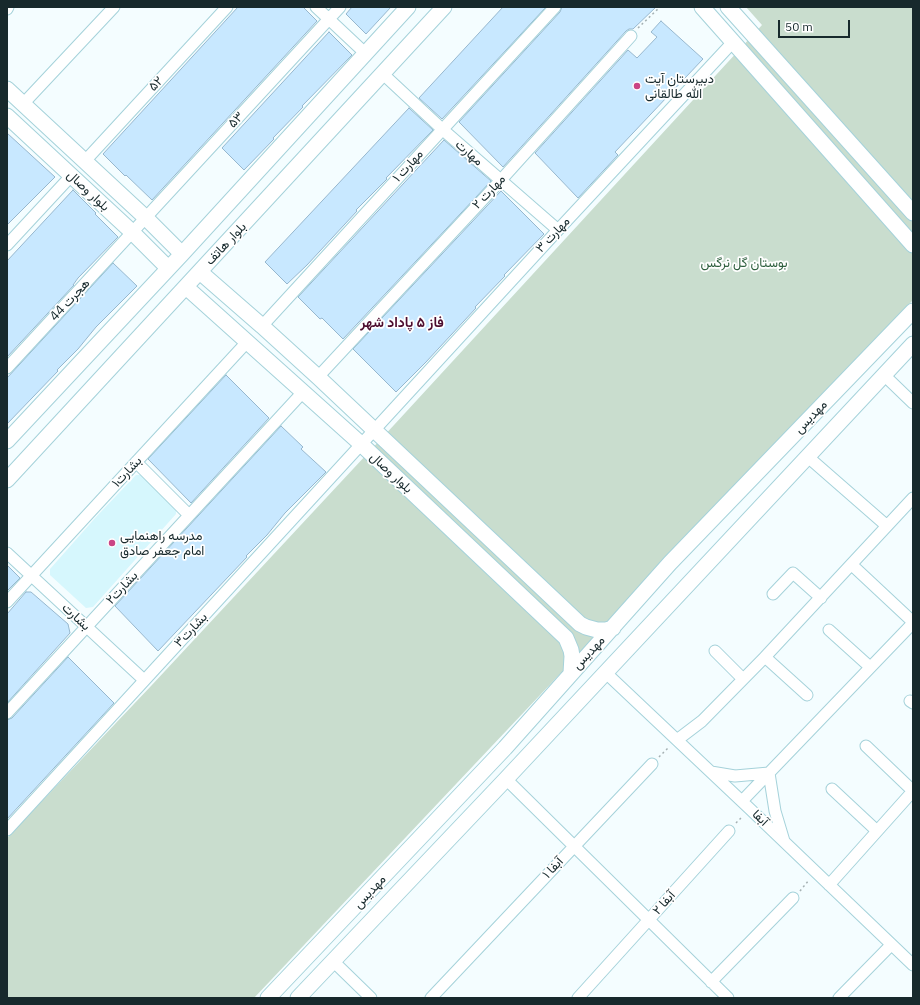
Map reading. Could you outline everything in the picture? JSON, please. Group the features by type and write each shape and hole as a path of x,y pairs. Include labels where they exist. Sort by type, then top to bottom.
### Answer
{"street":[{"path":"23,104 114,7"},
{"name":"۵۲","path":"85,161 227,7"},
{"path":"316,7 365,53"},
{"name":"۵۳","path":"132,232 340,7"},
{"path":"7,442 182,254 408,7"},
{"name":"بلوار هاتف","path":"7,480 444,7"},
{"name":"مهارت ۱","path":"262,326 555,7"},
{"path":"702,7 913,246"},
{"path":"728,7 913,213"},
{"name":"مهارت ۲","path":"318,377 632,36"},
{"name":"مهارت ۳","path":"374,430 733,42"},
{"name":"مهارت","path":"383,74 442,129 558,230"},
{"name":"بلوار وصال","path":"7,89 146,218 182,254"},
{"name":"بلوار وصال","path":"8,119 132,232 168,268"},
{"path":"7,245 71,176"},
{"name":"هجرت 44","path":"7,368 132,232"},
{"name":"بلوار وصال","path":"200,272 318,377 580,624 597,630 613,628"},
{"name":"بلوار وصال","path":"186,287 361,444 566,638 572,650 571,673"},
{"name":"مهدیس","path":"268,998 505,748 670,562 913,311"},
{"name":"بشارت۱","path":"7,602 246,342"},
{"name":"مهدیس","path":"298,998 606,673 913,344"},
{"path":"884,375 913,403"},
{"name":"بشارت۲","path":"7,713 303,392"},
{"path":"824,404 842,420"},
{"name":"بشارت۳","path":"7,830 374,430"},
{"path":"808,457 887,526"},
{"path":"136,462 189,515"},
{"path":"677,740 702,721 743,679 821,598 913,498"},
{"name":"بشارت","path":"7,553 144,680"},
{"path":"742,801 913,622 852,564"},
{"path":"773,594 793,574 821,598"},
{"path":"829,630 870,667"},
{"path":"715,651 743,679"},
{"path":"765,656 807,695"},
{"name":"آبفا","path":"606,673 913,965"},
{"path":"829,884 913,791 866,746"},
{"name":"آبفا ۱","path":"431,998 652,764"},
{"path":"711,772 735,776 769,773"},
{"path":"769,773 775,811 784,842"},
{"path":"506,779 728,998"},
{"path":"832,789 877,831"},
{"path":"427,831 442,846"},
{"name":"آبفا ۲","path":"578,998 729,831"},
{"path":"711,982 793,898"},
{"path":"839,998 891,944"},
{"path":"333,961 371,998"}],"path":[{"path":"632,36 660,7"},
{"path":"652,764 677,740"},
{"path":"729,831 750,809"},
{"path":"793,898 816,873"}],"shaded area":[{"name":"مدرسه راهنمایی امام جعفر صادق","path":"136,475 141,475 189,515 176,509 176,514 93,607 86,608 50,575 50,569"}],"green space":[{"name":"بوستان گل نرگس","path":"746,7 913,7 913,300 254,998 7,998 7,838 394,425 762,25"}],"building":[{"path":"238,7 303,7 317,21 152,200 103,154"},
{"path":"352,7 391,7 366,34 346,14"},
{"path":"503,7 546,7 442,119 419,98"},
{"path":"562,7 656,7 633,29 626,31 503,167 459,122 560,12"},
{"path":"661,21 703,59 615,152 618,155 578,198 535,153 628,50 637,58 657,37 651,32"},
{"path":"329,32 352,55 302,106 303,107 273,138 274,139 244,170 222,148"},
{"path":"409,108 433,130 356,210 357,211 307,265 287,284 265,262"},
{"path":"7,133 55,177 7,225"},
{"path":"444,140 491,181 343,339 298,297"},
{"path":"73,190 118,237 78,278 74,285 7,357 7,261"},
{"path":"501,191 544,234 504,275 505,276 426,362 396,392 353,349"},
{"path":"113,263 137,286 96,327 78,349 57,370 58,371 7,424 7,378"},
{"path":"226,375 269,418 191,503 148,459"},
{"path":"281,426 303,447 301,449 326,472 285,513 267,535 246,556 247,557 158,651 115,606"},
{"path":"7,565 20,578 7,591"},
{"path":"26,592 31,592 68,624 70,633 7,703 7,614"},
{"path":"68,657 114,703 7,819 7,720 12,718"}],"place":[{"name":"دبیرستان آیت الله طالقانی","path":"637,86"},
{"name":"مدرسه راهنمایی امام جعفر صادق","path":"112,543"}],"district":[{"name":"فاز ۵ پاداد شهر","path":"402,323"}]}
